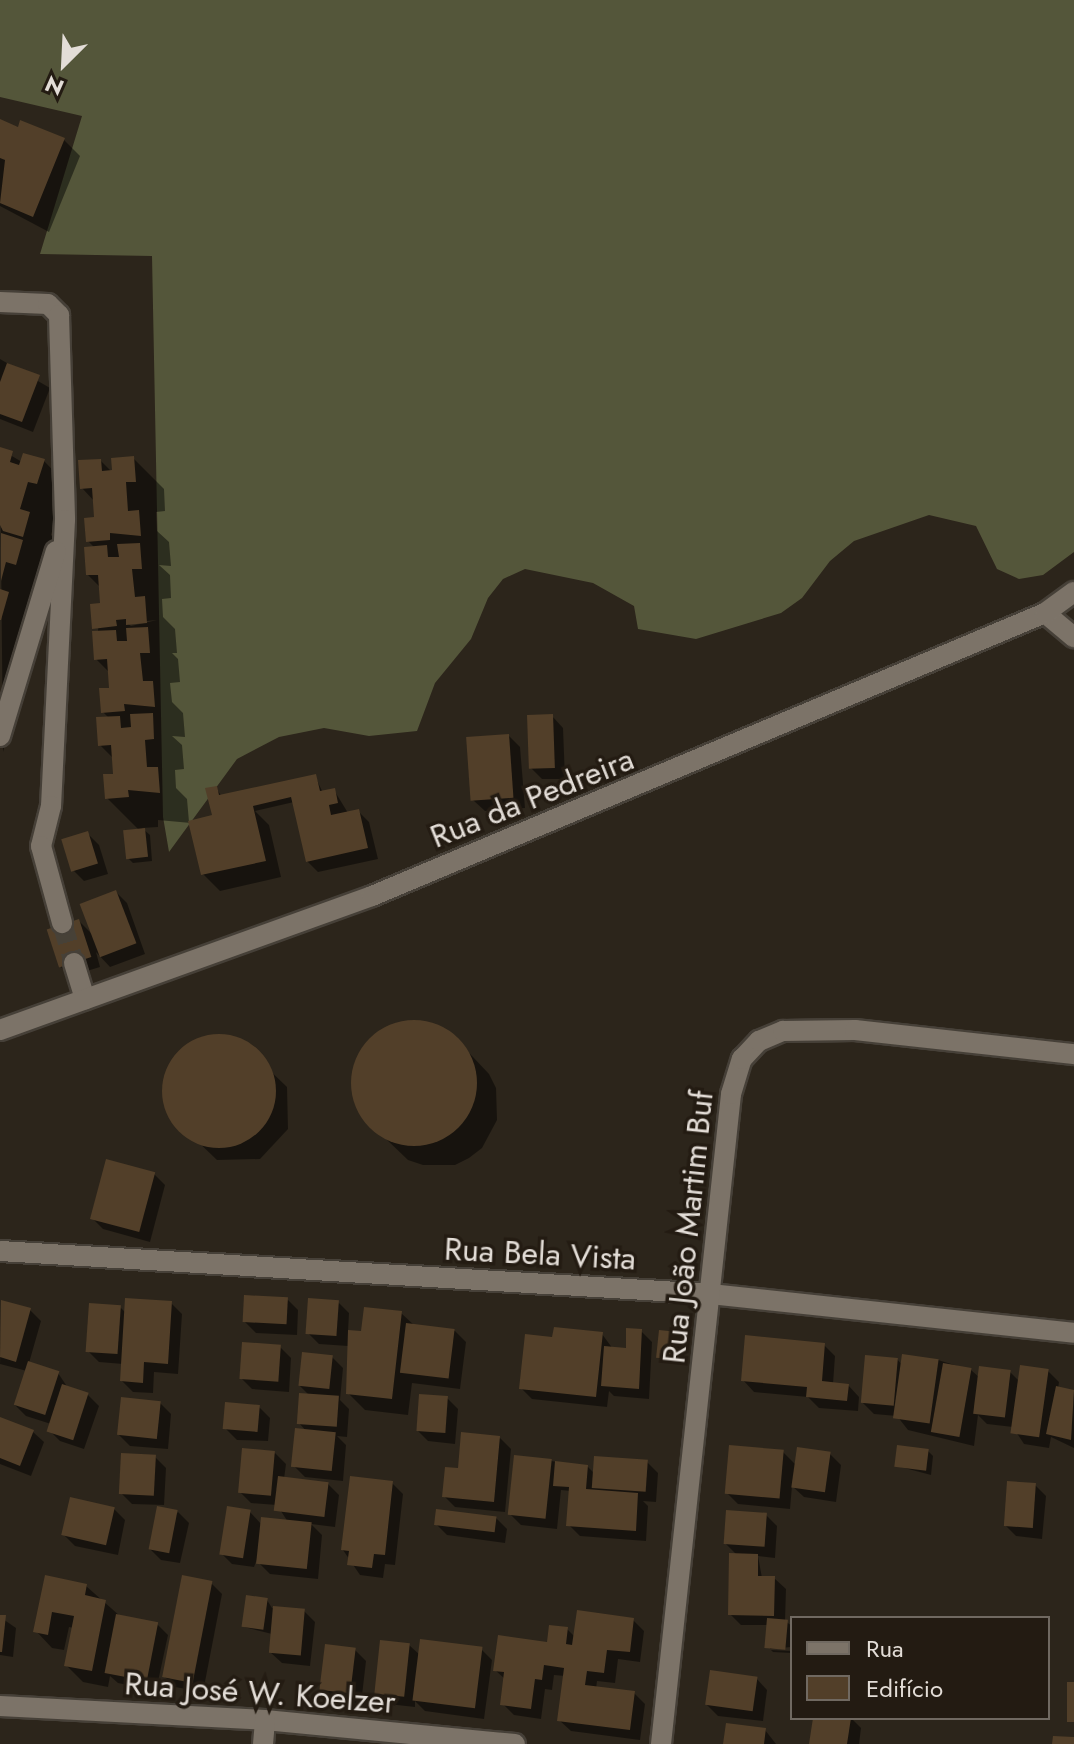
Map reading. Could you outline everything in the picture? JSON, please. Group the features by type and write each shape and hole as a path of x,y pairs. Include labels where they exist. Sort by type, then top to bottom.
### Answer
{"street":[{"path":"0,302 48,304 59,315 65,520 51,806 41,846 62,923"},
{"path":"0,736 65,520"},
{"name":"Rua da Pedreira","path":"0,1030 387,890 1045,613 1074,592"},
{"path":"1045,613 1074,637"},
{"path":"74,963 85,999"},
{"name":"Rua João Martim Buf","path":"661,1744 731,1094 742,1059 759,1041 783,1031 855,1030 1074,1054"},
{"name":"Rua Bela Vista","path":"0,1251 711,1294 1074,1333"},
{"name":"Rua José W. Koelzer","path":"0,1706 265,1720 515,1744"},
{"path":"263,1744 265,1720"}],"green space":[{"path":"0,0 1074,0 1074,552 1043,575 1019,579 997,569 976,526 929,515 854,541 830,561 802,598 781,613 696,639 638,629 634,606 593,583 525,569 503,579 488,598 471,639 435,683 417,731 369,736 324,728 279,737 237,759 169,852 163,817 152,256 40,254 82,116 0,97"}],"building":[{"path":"0,119 18,127 20,120 65,138 33,217 0,203 5,160 0,158"},
{"path":"7,363 40,375 22,422 0,414 0,382"},
{"path":"0,447 13,451 10,462 19,465 23,453 45,459 37,484 28,482 20,509 30,512 23,537 3,531 0,525"},
{"path":"134,456 136,482 126,482 128,511 139,510 141,536 110,533 110,540 86,542 84,518 94,517 92,488 80,489 78,460 101,459 102,471 112,470 111,458"},
{"path":"1,533 23,540 16,565 6,562 1,581"},
{"path":"140,543 142,569 132,569 135,597 145,596 147,623 126,625 126,619 116,620 117,626 92,629 90,604 100,603 98,575 86,575 84,547 107,545 108,557 119,557 117,544"},
{"path":"0,589 9,592 1,620 0,620"},
{"path":"148,627 150,653 140,653 143,681 153,681 155,707 124,704 125,711 101,713 99,688 109,688 107,659 94,660 92,631 116,630 117,641 127,641 126,628"},
{"path":"153,713 154,739 145,740 147,767 158,767 160,793 128,790 129,797 105,799 103,774 113,774 111,745 98,746 96,717 120,716 121,728 131,727 130,714"},
{"path":"553,714 555,768 529,769 527,715"},
{"path":"509,734 513,798 471,801 466,737"},
{"path":"316,774 320,791 335,788 338,803 329,805 331,815 359,809 368,848 306,862 291,797 253,806 266,861 201,875 188,821 212,815 205,788 217,786 219,795"},
{"path":"145,828 148,857 126,859 123,830"},
{"path":"88,831 98,864 71,872 61,839"},
{"path":"116,890 136,943 100,957 80,904"},
{"path":"79,919 91,957 59,968 47,930"},
{"path":"414,1020 438,1025 458,1039 472,1059 477,1083 472,1107 458,1127 438,1141 414,1146 390,1141 370,1127 356,1107 351,1083 356,1059 370,1039 390,1025"},
{"path":"219,1034 241,1038 259,1051 272,1069 276,1091 272,1113 259,1131 241,1144 219,1148 197,1144 179,1131 166,1113 162,1091 166,1069 179,1051 197,1038"},
{"path":"106,1159 155,1172 139,1232 90,1219"},
{"path":"244,1295 288,1297 287,1324 243,1322"},
{"path":"125,1298 172,1301 168,1364 144,1362 143,1383 120,1381"},
{"path":"308,1298 339,1300 336,1336 305,1334"},
{"path":"1,1300 31,1308 16,1362 0,1357"},
{"path":"89,1303 121,1305 118,1354 86,1352"},
{"path":"364,1307 402,1311 392,1399 346,1394 348,1330 361,1331"},
{"path":"406,1323 455,1329 449,1379 400,1373"},
{"path":"554,1327 603,1332 596,1397 519,1389 525,1334 552,1337"},
{"path":"626,1328 642,1329 639,1389 601,1386 604,1346 626,1348"},
{"path":"659,1330 678,1332 675,1360 656,1358"},
{"path":"745,1335 825,1343 822,1381 849,1384 847,1401 806,1397 807,1387 741,1381"},
{"path":"242,1342 281,1345 278,1382 239,1379"},
{"path":"302,1352 333,1355 329,1389 298,1386"},
{"path":"902,1354 939,1359 930,1424 893,1418"},
{"path":"865,1355 898,1358 894,1406 861,1403"},
{"path":"28,1361 59,1371 45,1415 14,1405"},
{"path":"943,1363 972,1368 959,1437 931,1432"},
{"path":"1020,1365 1049,1369 1039,1437 1010,1433"},
{"path":"979,1366 1011,1370 1005,1418 973,1414"},
{"path":"62,1384 89,1393 73,1440 47,1432"},
{"path":"1056,1386 1074,1390 1071,1440 1046,1434"},
{"path":"299,1393 339,1396 337,1427 297,1424"},
{"path":"419,1394 448,1396 445,1433 416,1431"},
{"path":"121,1397 161,1401 157,1439 117,1435"},
{"path":"225,1402 260,1405 258,1432 223,1429"},
{"path":"0,1417 34,1430 20,1466 0,1458"},
{"path":"295,1428 336,1432 332,1471 291,1467"},
{"path":"461,1432 500,1436 494,1502 442,1497 445,1467 458,1468"},
{"path":"729,1445 784,1450 780,1499 725,1494"},
{"path":"897,1445 929,1449 926,1471 894,1467"},
{"path":"797,1447 831,1452 825,1492 791,1488"},
{"path":"242,1448 275,1451 271,1496 238,1493"},
{"path":"121,1453 156,1455 154,1496 119,1494"},
{"path":"514,1455 552,1459 546,1519 508,1515"},
{"path":"594,1456 648,1460 646,1492 592,1488"},
{"path":"555,1461 588,1465 586,1489 638,1493 636,1531 566,1526 569,1487 553,1486"},
{"path":"278,1476 329,1482 324,1517 274,1511"},
{"path":"350,1476 393,1481 385,1555 374,1554 372,1568 347,1565 349,1551 341,1550"},
{"path":"1007,1481 1036,1483 1033,1528 1004,1526"},
{"path":"70,1497 115,1507 106,1545 61,1535"},
{"path":"157,1506 178,1510 169,1553 149,1549"},
{"path":"227,1506 251,1510 243,1558 219,1554"},
{"path":"436,1509 497,1516 495,1532 434,1525"},
{"path":"726,1510 767,1513 765,1547 724,1544"},
{"path":"261,1517 312,1522 307,1569 256,1564"},
{"path":"729,1553 758,1554 758,1576 775,1576 774,1616 728,1615"},
{"path":"45,1575 87,1584 85,1595 106,1600 92,1671 64,1666 74,1616 52,1612 48,1635 33,1632"},
{"path":"182,1575 212,1581 193,1683 162,1677"},
{"path":"246,1595 268,1598 263,1630 242,1627"},
{"path":"273,1606 305,1609 301,1656 269,1653"},
{"path":"577,1610 634,1618 630,1652 607,1650 604,1673 587,1671 585,1685 635,1691 630,1730 557,1721 564,1668 544,1665 542,1680 535,1679 531,1709 500,1705 504,1672 493,1671 498,1635 547,1642 549,1625 568,1627 566,1644 572,1645"},
{"path":"116,1614 158,1622 147,1681 105,1673"},
{"path":"0,1615 6,1615 2,1652 0,1652"},
{"path":"767,1618 788,1620 785,1650 764,1648"},
{"path":"420,1639 483,1647 475,1708 412,1701"},
{"path":"380,1640 410,1643 404,1697 374,1694"},
{"path":"325,1644 356,1648 350,1693 319,1690"},
{"path":"710,1670 758,1677 753,1711 705,1705"},
{"path":"1067,1682 1074,1682 1074,1722 1067,1722"},
{"path":"813,1720 851,1720 847,1744 809,1744"},
{"path":"726,1723 766,1728 764,1744 723,1744"},
{"path":"1053,1736 1074,1737 1074,1744 1052,1744"}],"tunnel":[{"path":"62,923 74,963"}]}
